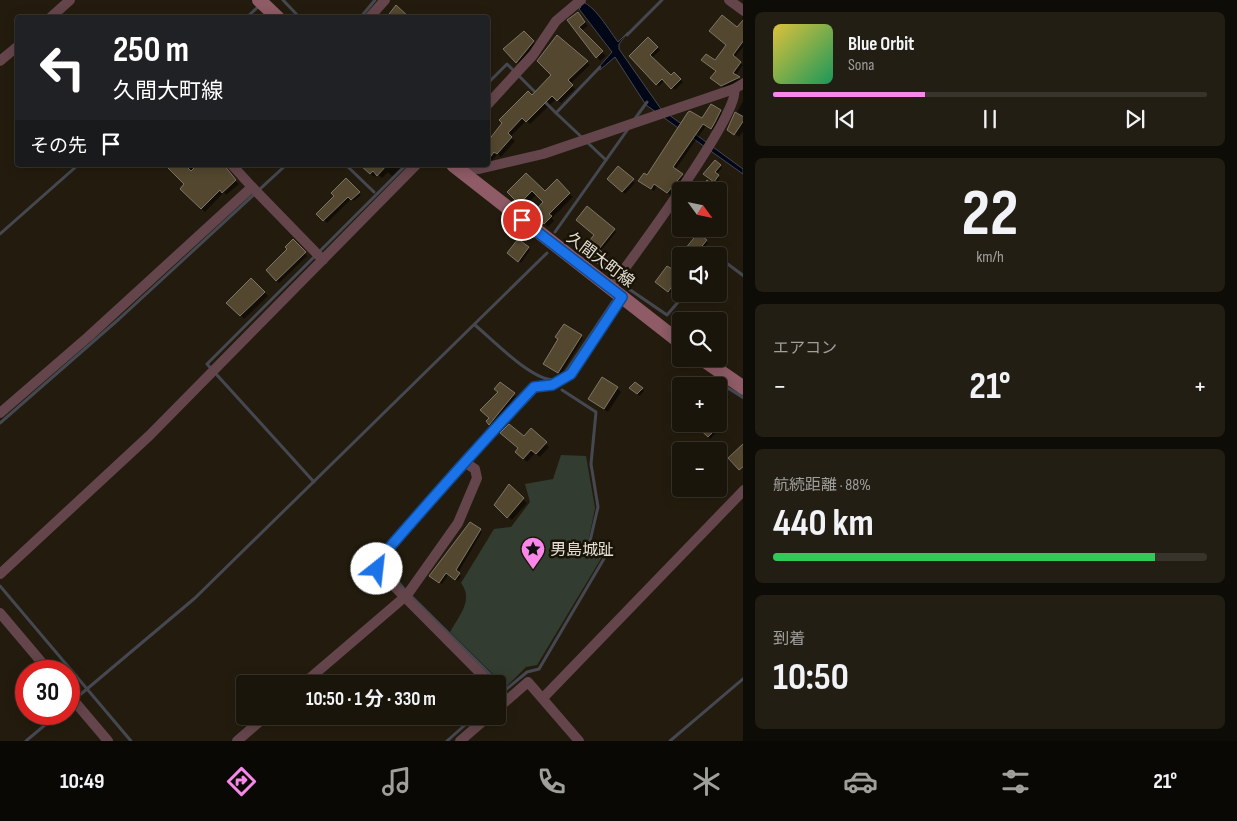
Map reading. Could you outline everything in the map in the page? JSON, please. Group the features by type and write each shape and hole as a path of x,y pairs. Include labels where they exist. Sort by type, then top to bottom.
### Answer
{"main road":[{"path":"262,2 275,15"},
{"name":"久間大町線","path":"456,167 672,336"},
{"path":"713,367 743,388"}],"street":[{"path":"53,15 70,0"},
{"path":"372,15 385,0"},
{"path":"729,0 743,11"},
{"path":"490,102 517,73 556,21 578,2"},
{"path":"0,61 15,48"},
{"path":"463,167 480,169 512,163 734,89 743,82"},
{"path":"610,288 669,207 709,146 735,99 734,89"},
{"path":"234,167 319,256"},
{"path":"0,574 111,472 214,371 319,256 414,167"},
{"path":"0,413 255,190"},
{"path":"483,675 407,594 377,569 376,563 464,462 534,387 552,385 571,374 622,297"},
{"path":"314,675 407,594 458,523 477,478 476,470 464,462"},
{"path":"543,698 743,490"},
{"path":"0,613 40,660"},
{"path":"506,700 528,682 579,741"},
{"path":"80,707 108,741"},
{"path":"237,741 256,725"},
{"path":"460,741 479,725"}],"green space":[{"path":"561,455 586,456 595,508 588,543 602,557 537,665 526,667 506,687 506,675 494,675 450,632 466,602 465,589 461,583 494,529 511,527 530,502 525,484 553,479"}],"water":[{"path":"575,0 587,4 593,9 618,42 628,32 619,44 619,49 661,109 743,169 743,174 646,105 615,57 600,70 598,68 612,52 579,9 581,7"}],"building":[{"path":"396,5 407,15 388,15"},
{"path":"578,12 585,22 579,27 603,51 596,58 567,20"},
{"path":"722,15 737,27 743,20 743,41 733,55 741,62 733,73 740,77 721,86 710,78 716,71 701,60 706,54 715,60 726,45 709,31"},
{"path":"524,31 534,41 516,63 503,49"},
{"path":"557,35 588,61 568,80 573,85 557,101 552,96 526,122 522,118 508,133 512,137 497,154 494,152 490,157 490,138 502,123 499,120 528,91 532,95 551,75 537,61"},
{"path":"648,37 658,47 650,55 671,75 674,72 681,79 671,89 662,79 656,85 629,56"},
{"path":"711,104 721,110 711,129 703,124 673,167 683,174 676,182 672,182 672,187 667,193 654,184 651,189 638,181 644,173 647,175 688,112 690,111 702,118"},
{"path":"735,112 743,116 743,122 734,135 727,130"},
{"path":"715,160 721,165 715,172 719,175 714,182 703,174"},
{"path":"618,166 634,179 622,192 607,179"},
{"path":"167,167 187,167 191,171 195,167 226,167 236,180 222,193 220,190 201,209 180,189 184,184"},
{"path":"362,167 385,167 377,176 373,171 370,174"},
{"path":"526,173 545,191 557,179 570,193 549,214 552,216 544,224 533,213 543,202 532,191 519,204 507,192"},
{"path":"346,178 360,192 351,200 348,197 323,221 316,214 334,196 331,193"},
{"path":"587,206 615,229 599,249 617,267 612,274 581,251 594,235 576,220"},
{"path":"694,238 704,238 707,240 701,247 687,247"},
{"path":"293,239 306,252 276,281 266,270 287,249 285,247"},
{"path":"518,239 529,247 518,262 507,253"},
{"path":"667,266 672,269 672,286 668,292 655,282"},
{"path":"251,278 265,292 240,316 226,303"},
{"path":"564,324 582,335 558,373 543,364 558,339 555,337"},
{"path":"602,377 618,387 604,409 588,399"},
{"path":"500,382 515,393 489,425 486,421 489,418 480,410 498,392 494,389"},
{"path":"635,382 643,388 637,394 629,388"},
{"path":"509,424 524,436 531,428 547,442 536,454 531,450 523,459 515,452 518,448 500,433"},
{"path":"703,432 713,432 708,437"},
{"path":"743,444 743,467 739,470 728,458"},
{"path":"509,484 524,498 507,518 494,505"},
{"path":"470,522 481,529 456,570 460,573 455,580 446,573 439,583 429,576"}],"waterway":[{"path":"283,0 297,15"},
{"path":"362,15 375,0"},
{"path":"627,35 662,0"},
{"path":"249,15 259,6"},
{"path":"490,81 507,64 537,94"},
{"path":"543,100 556,113 600,67"},
{"path":"634,120 647,102"},
{"path":"556,113 606,160"},
{"path":"555,232 628,129"},
{"path":"0,234 76,167"},
{"path":"0,423 119,319 284,167"},
{"path":"348,167 374,192"},
{"path":"314,482 207,364 404,167"},
{"path":"81,694 195,598 547,253"},
{"path":"727,263 743,275"},
{"path":"626,287 667,315 678,302"},
{"path":"565,373 613,301"},
{"path":"475,325 524,367 535,374 554,380"},
{"path":"727,387 743,397"},
{"path":"506,690 527,672 539,669 605,557 590,541 598,507 591,464 596,412 562,390"},
{"path":"384,565 405,590 491,675"},
{"path":"0,586 131,741"},
{"path":"670,741 743,679"},
{"path":"26,741 45,725"},
{"path":"447,741 465,725"}],"place":[{"name":"男島城趾","path":"533,570"}],"route":[{"path":"377,569 376,563 388,549 464,462 534,387 552,385 571,374 622,297 522,220"}]}
